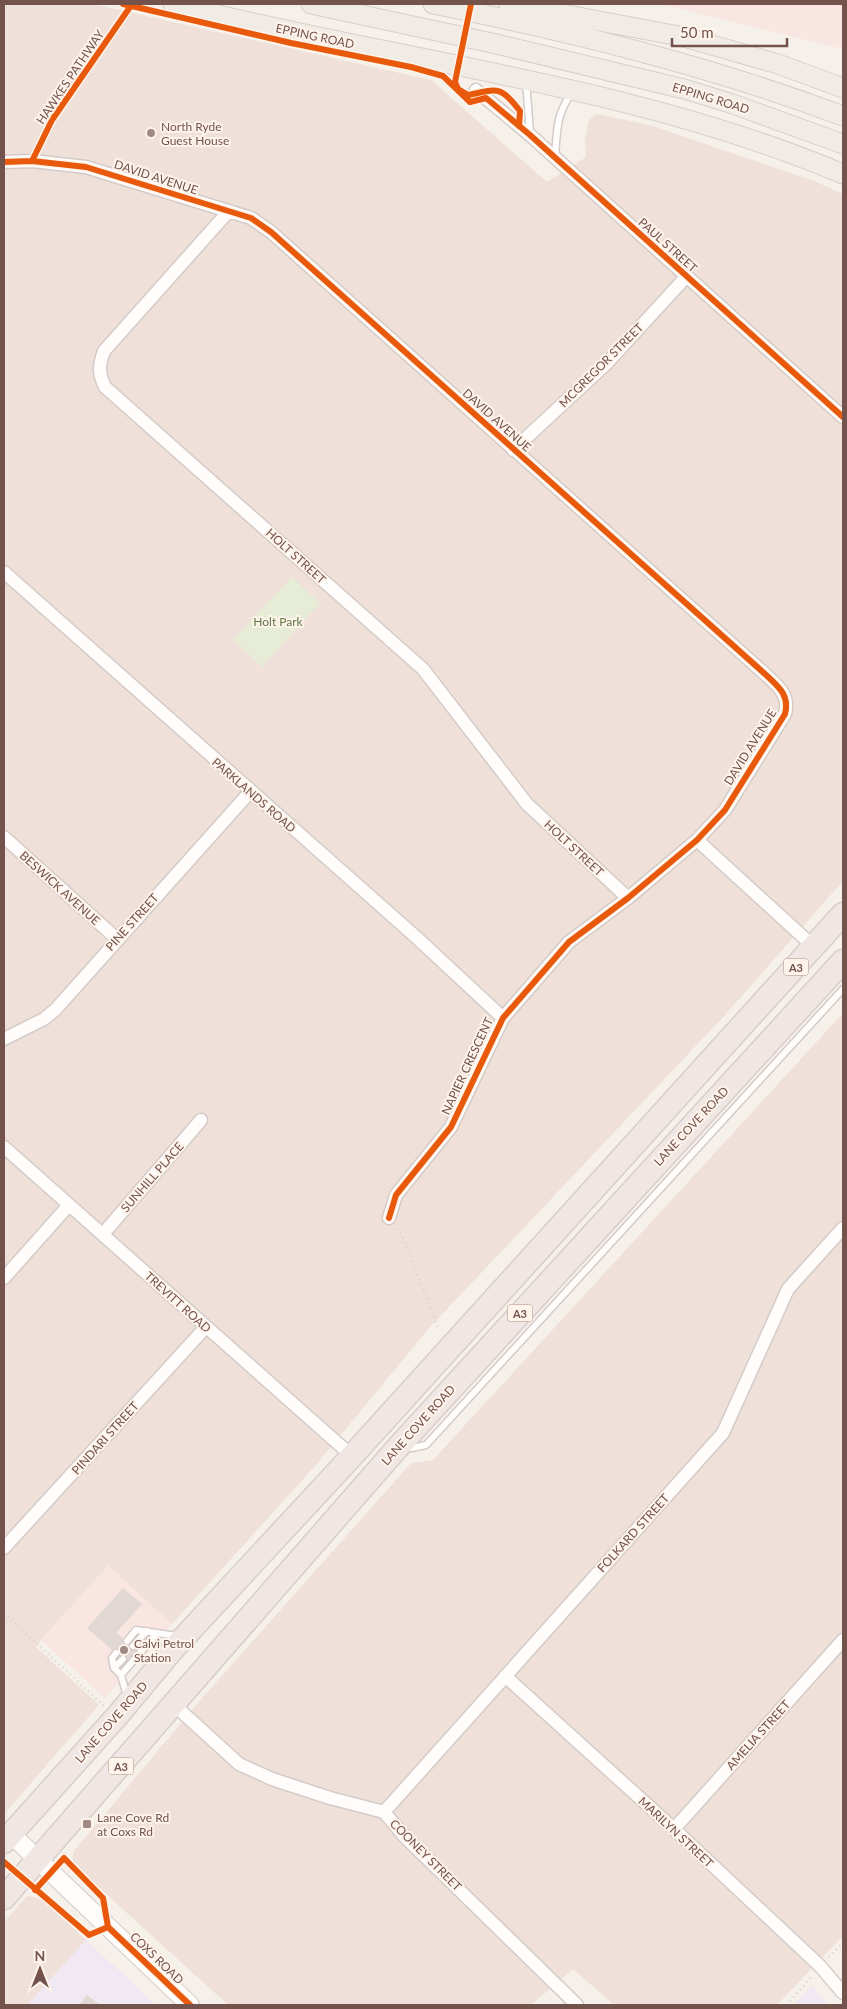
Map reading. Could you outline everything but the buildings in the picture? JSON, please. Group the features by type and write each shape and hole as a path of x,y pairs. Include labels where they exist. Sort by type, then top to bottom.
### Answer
{"highway":[{"name":"LANE COVE ROAD","path":"7,1838 129,1702 184,1637 352,1456 843,914"},
{"name":"LANE COVE ROAD","path":"4,1898 400,1446 843,961"}],"main road":[{"path":"173,4 652,109 712,126 843,174"},
{"name":"EPPING ROAD","path":"311,4 492,43 674,87 730,103 843,144"},
{"name":"EPPING ROAD","path":"433,4 669,59 727,76 843,116"},
{"path":"510,4 684,38 778,64 843,88"}],"street":[{"name":"PAUL STREET","path":"481,94 555,157 843,417"},
{"name":"DAVID AVENUE","path":"4,162 32,161 86,167 251,218 272,232 765,674 786,696 787,705 779,725 725,810 697,840"},
{"name":"HOLT STREET","path":"228,212 104,351 99,364 100,376 105,386 423,669 527,804 628,898"},
{"name":"MCGREGOR STREET","path":"513,450 607,363 686,277"},
{"name":"PARKLANDS ROAD","path":"4,572 250,792 416,937 503,1018"},
{"name":"PINE STREET","path":"4,1039 44,1019 55,1010 250,792"},
{"name":"BESWICK AVENUE","path":"4,837 117,939"},
{"name":"NAPIER CRESCENT","path":"389,1218 396,1195 451,1127 503,1018 570,942 628,898 697,840"},
{"path":"697,840 814,947"},
{"name":"SUNHILL PLACE","path":"102,1234 201,1120"},
{"name":"TREVITT ROAD","path":"4,1147 352,1456"},
{"path":"4,1278 69,1205"},
{"name":"FOLKARD STREET","path":"384,1812 723,1433 788,1289 843,1228"},
{"name":"PINDARI STREET","path":"4,1548 206,1327"},
{"name":"AMELIA STREET","path":"674,1829 843,1640"},
{"name":"MARILYN STREET","path":"505,1676 674,1829 820,1966 843,1993"},
{"name":"COONEY STREET","path":"172,1704 240,1764 272,1779 330,1798 384,1812 404,1836 577,2005"},
{"name":"COXS ROAD","path":"7,1838 38,1861 190,2005"}],"lane":[{"path":"526,80 530,135"},
{"path":"555,157 556,123 562,106 572,90"},
{"path":"400,1446 412,1448 426,1445 843,989"},
{"path":"127,1641 136,1630 184,1637"},
{"path":"133,1646 147,1631"},
{"path":"121,1675 157,1633"},
{"path":"116,1653 112,1658 114,1668 121,1675 129,1702"},
{"path":"114,1668 123,1659"}],"path":[{"path":"472,4 455,82 458,89 468,95 488,89 507,94"},
{"path":"446,80 470,102 481,94"},
{"path":"389,1218 402,1236 438,1326"},
{"path":"4,1613 105,1707"},
{"path":"787,2005 813,1974"}],"shaded area":[{"path":"4,4 93,4 431,80 547,182 586,157 585,140 589,120 597,114 653,126 814,181 843,194 843,881 726,1014 430,1327 316,1465 172,1624 108,1566 41,1640 36,1647 99,1705 4,1814"},
{"path":"660,4 843,4 843,49"},
{"path":"843,1013 843,1936 777,2005 614,2005 573,1969 531,2005 228,2005 73,1864 73,1852 203,1697 411,1463 433,1460"},
{"path":"108,1566 172,1624 105,1698 41,1640"},
{"path":"27,1896 42,1899 86,1940 27,2005 4,2005 4,1922"},
{"path":"86,1940 156,2005 27,2005"},
{"path":"812,1986 829,2005 794,2005"}],"green space":[{"name":"Holt Park","path":"292,577 320,603 262,667 233,640"}],"cycle path":[{"path":"123,4 291,43 411,67 443,76 470,102 486,98 530,135 843,417"},
{"path":"471,4 455,82 458,89 468,95 486,91 503,93 520,111 519,126"},
{"name":"HAWKES PATHWAY","path":"32,161 52,120 130,7"},
{"path":"4,162 32,161 86,167 251,218 271,232 765,674 782,691 786,701 785,714 725,810 697,840 628,898 569,942 503,1018 451,1127 396,1195 389,1218"},
{"path":"35,1890 64,1858 103,1898 108,1927"},
{"path":"4,1862 89,1935 108,1927"},
{"path":"108,1927 190,2005"}],"place":[{"name":"North Ryde Guest House","path":"151,133"},
{"name":"Calvi Petrol Station","path":"124,1650"},
{"name":"Lane Cove Rd at Coxs Rd","path":"87,1824"}]}
